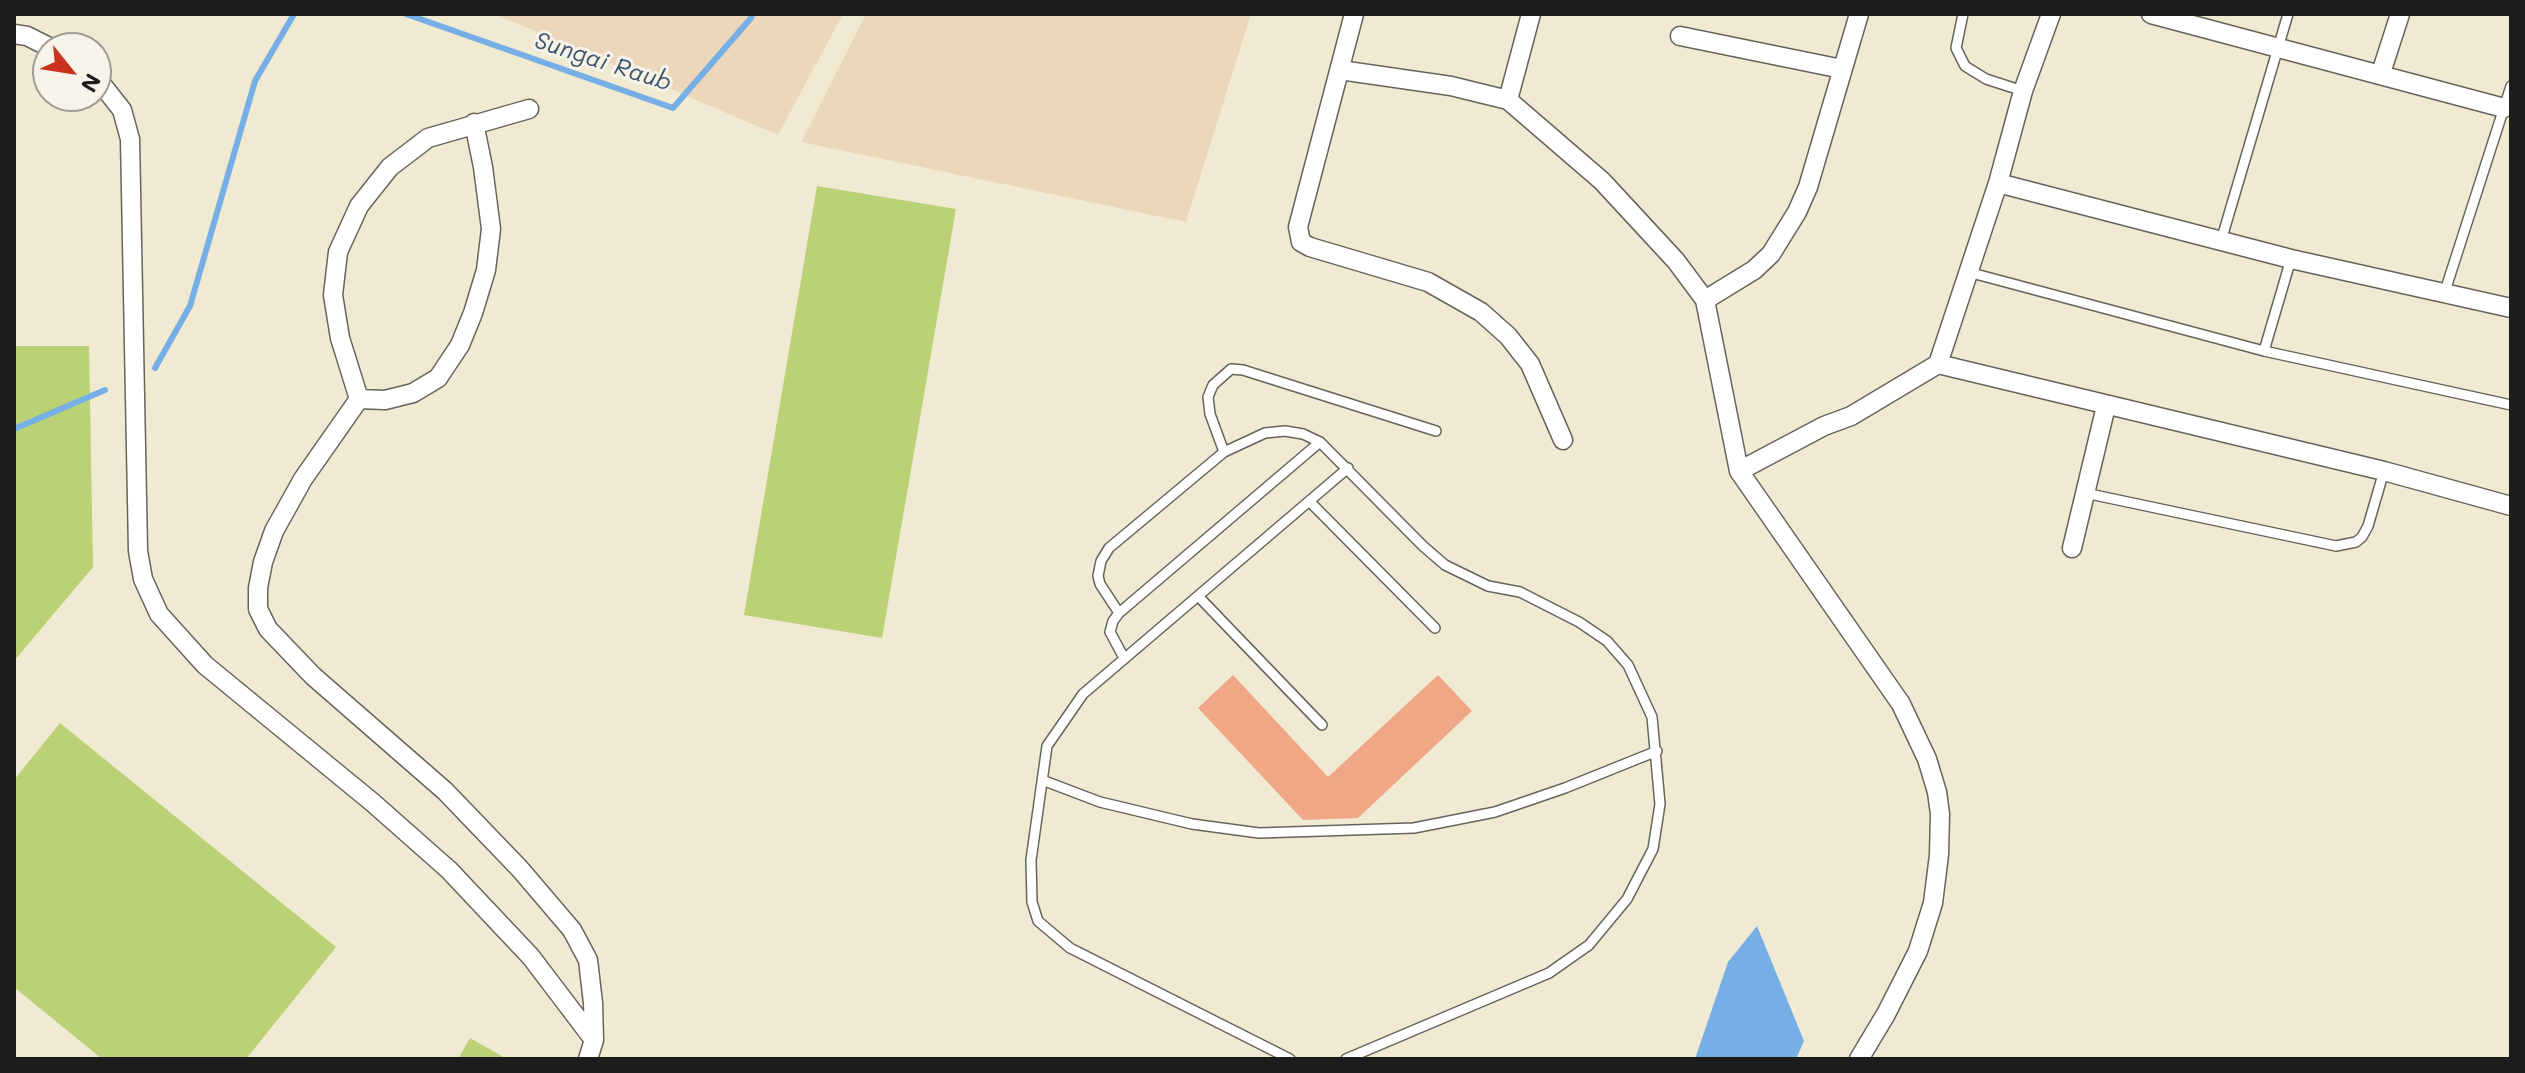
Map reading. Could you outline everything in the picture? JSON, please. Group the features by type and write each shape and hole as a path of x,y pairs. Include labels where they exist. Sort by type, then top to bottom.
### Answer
{"street":[{"path":"1354,14 1298,227 1301,242 1428,282 1481,312 1508,336 1530,364 1563,440"},
{"path":"1508,100 1531,14"},
{"path":"1705,300 1754,270 1771,254 1797,212 1808,187 1859,14"},
{"path":"1739,471 1824,426 1851,416 1938,364 1998,183 2023,91 2051,14"},
{"path":"2151,14 2173,17 2504,108"},
{"path":"2381,73 2400,14"},
{"path":"1680,36 1842,69"},
{"path":"1340,70 1451,86 1508,100 1602,181 1676,261 1705,300 1739,471 1901,704 1927,759 1937,792 1939,855 1933,903 1918,951 1859,1059"},
{"path":"112,97 122,110 130,139 138,551 143,579 159,614 205,665 372,802 449,870 531,957 594,1040"},
{"path":"359,399 340,338 333,295 338,252 359,206 390,167 428,138 529,109"},
{"path":"359,399 385,400 413,393 438,378 465,334 486,270 491,229 474,123"},
{"path":"1998,183 2291,259 2511,308"},
{"path":"1938,364 2384,471 2511,506"},
{"path":"359,399 303,479 274,531 260,575 258,609 268,629 313,676 445,791 520,869 572,930 588,960 594,1040 588,1059"},
{"path":"2072,548 2106,406"}],"lane":[{"path":"1963,14 1956,48 1965,66 1986,79 2023,91"},
{"path":"2221,241 2288,14"},
{"path":"2445,291 2511,86"},
{"path":"2264,351 2291,259"},
{"path":"1968,272 2264,351 2511,405"},
{"path":"1224,452 1210,414 1208,397 1213,385 1231,369 1243,370 1436,431"},
{"path":"1119,613 1098,576 1101,561 1109,548 1224,452 1265,433 1285,431 1303,434 1320,442 1445,565 1488,586 1520,592 1579,622 1607,641 1628,665 1652,717 1660,804 1653,849 1627,899 1589,945 1549,973 1346,1059"},
{"path":"1124,658 1110,632 1119,613 1320,442"},
{"path":"1290,1059 1070,948 1038,921 1032,902 1031,860 1047,746 1083,694 1348,468"},
{"path":"2085,493 2336,546 2356,542 2362,537 2384,471"},
{"path":"1310,502 1435,628"},
{"path":"1198,596 1322,725"},
{"path":"1042,780 1100,802 1192,824 1246,831 1414,828 1495,812 1657,751"}],"shaded area":[{"path":"495,14 843,14 778,135"},
{"path":"866,14 1251,14 1186,222 801,142"}],"green space":[{"path":"817,186 956,209 882,638 744,615"},
{"path":"14,346 89,346 93,567 14,661"},
{"path":"60,723 336,947 246,1059 102,1059 14,987 14,780"},
{"path":"470,1038 507,1059 458,1059"}],"water":[{"path":"1757,926 1804,1041 1796,1059 1695,1059 1728,962"}],"building":[{"path":"1233,675 1328,777 1438,675 1472,711 1358,818 1303,820 1198,708"}],"waterway":[{"name":"Sungai Raub","path":"155,368 190,306 255,81 294,14"},
{"name":"Sungai Raub","path":"406,14 673,108 752,14"},
{"name":"Sungai Raub","path":"14,429 105,390"}]}
